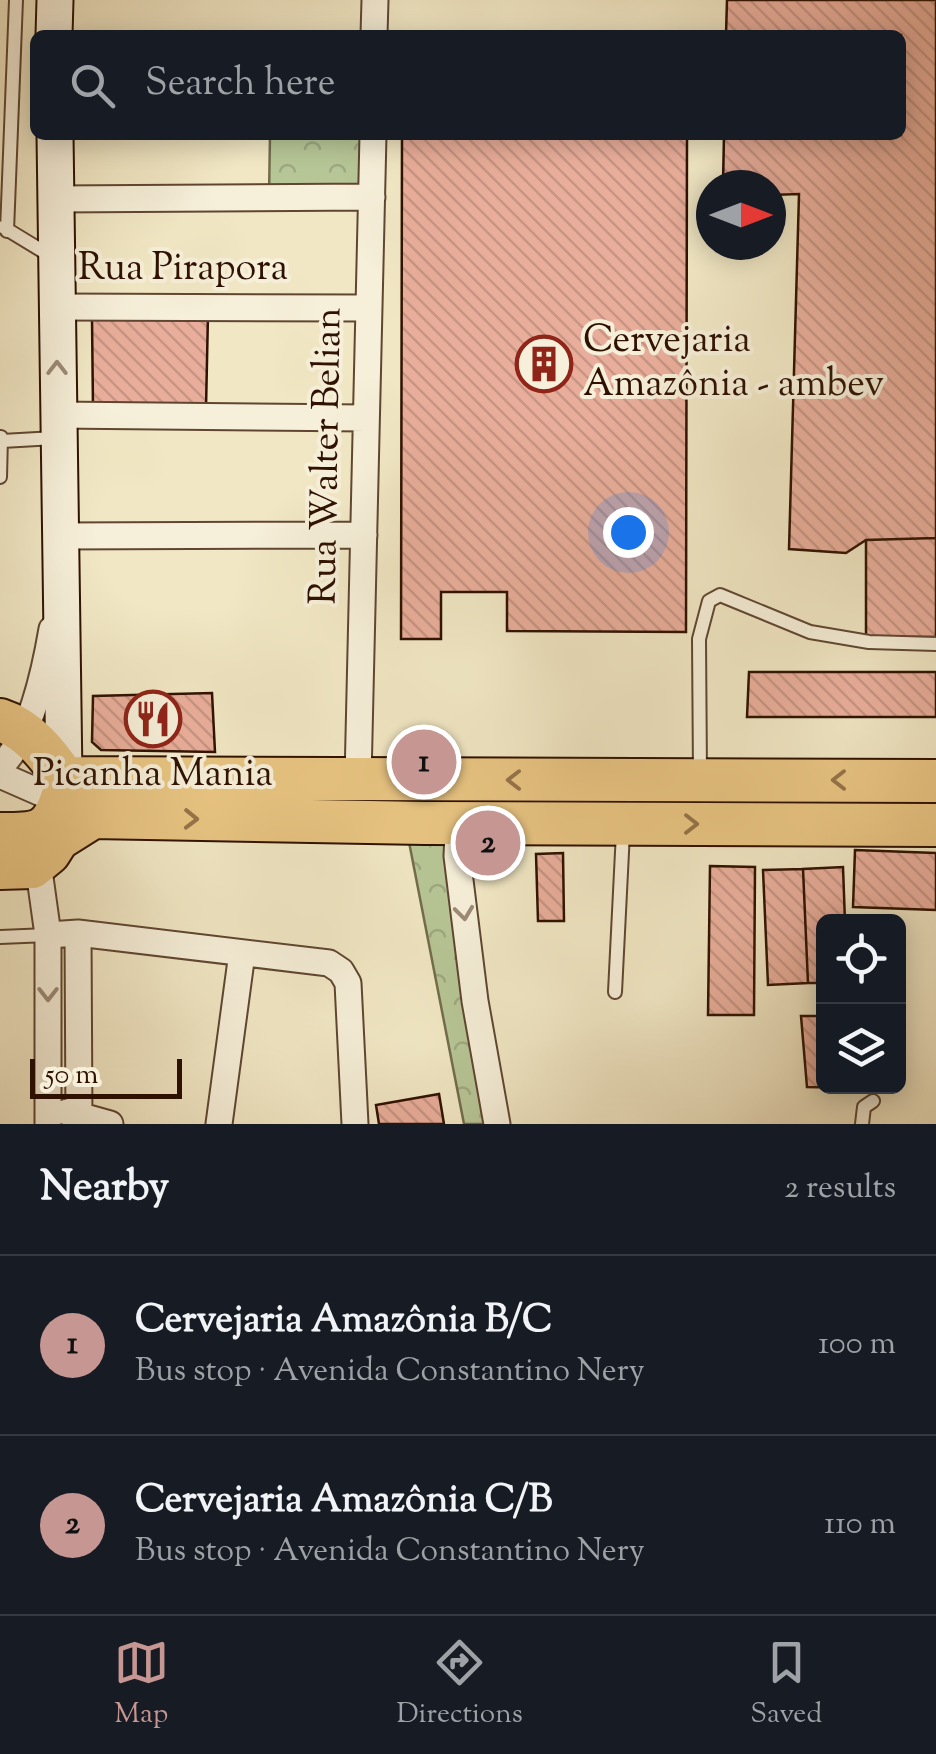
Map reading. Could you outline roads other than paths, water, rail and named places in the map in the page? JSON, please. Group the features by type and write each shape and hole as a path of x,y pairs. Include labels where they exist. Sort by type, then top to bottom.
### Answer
{"highway":[{"path":"6,749 46,752 68,804 58,839 19,865"},
{"path":"0,834 32,834 68,804 358,778 936,781"},
{"path":"68,804 474,824 936,825"}],"street":[{"path":"54,0 54,30"},
{"path":"374,30 375,0"},
{"path":"54,140 60,577 68,804"},
{"name":"Rua Walter Belian","path":"358,778 373,140"},
{"path":"56,198 372,197"},
{"name":"Rua Pirapora","path":"57,307 368,308"},
{"path":"58,427 366,418"},
{"path":"60,536 364,535"},
{"path":"6,749 41,678 60,577"},
{"path":"474,824 458,834 457,856 475,1001 497,1124"},
{"path":"19,865 48,934 48,1117 110,1124"},
{"path":"48,934 78,932 329,963 341,971 348,984 356,1124"},
{"path":"78,932 79,1119"},
{"path":"219,1124 242,953"}],"lane":[{"path":"16,0 3,228 56,260"},
{"path":"0,18 17,18"},
{"path":"0,476 1,438 58,427"},
{"path":"700,780 699,639 710,601 720,595 810,632 870,642 936,644"},
{"path":"0,819 68,804"},
{"path":"614,992 623,824"},
{"path":"0,937 48,934"},
{"path":"862,1124 864,1108 874,1101"}],"place":[{"name":"Cervejaria Amazônia - ambev","path":"544,364"},
{"name":"Picanha Mania","path":"153,719"},
{"name":"Cervejaria Amazônia B/C","path":"424,762"},
{"name":"Cervejaria Amazônia C/B","path":"488,843"}]}
